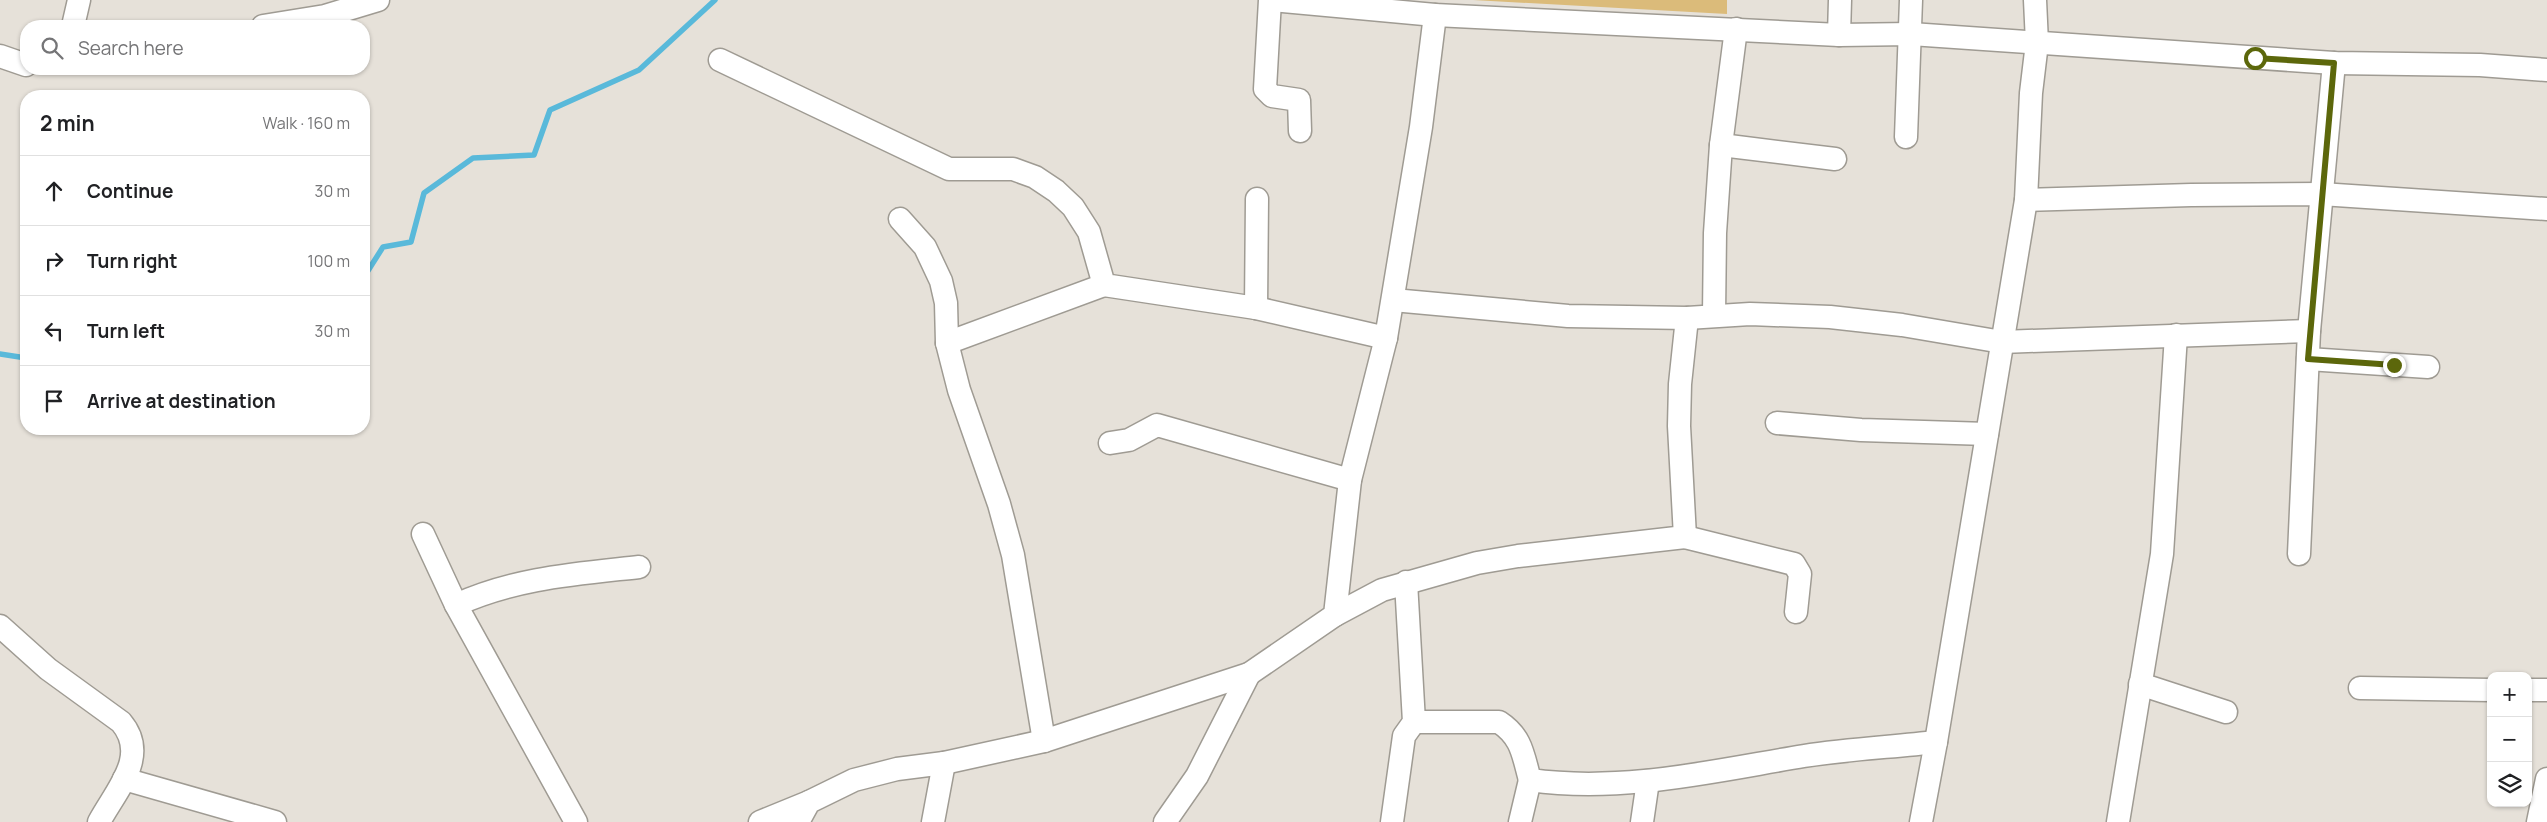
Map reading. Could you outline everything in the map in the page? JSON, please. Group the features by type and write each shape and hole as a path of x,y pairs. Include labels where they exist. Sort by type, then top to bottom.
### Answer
{"street":[{"path":"74,20 79,0"},
{"path":"300,20 324,16 378,0"},
{"path":"1300,131 1300,100 1272,96 1265,89 1271,0 1435,15 1839,35 1911,34 2334,63 2480,65 2547,70"},
{"path":"1839,35 1840,0"},
{"path":"1906,137 1911,0"},
{"path":"1921,822 2026,200 2037,43 2035,0"},
{"path":"1335,615 1350,480 1386,338 1393,300 1421,127 1435,15"},
{"path":"1714,315 1714,233 1721,145 1736,29"},
{"path":"0,56 20,63"},
{"path":"720,60 949,169 1013,169 1035,177 1056,191 1078,216 1088,232 1104,285"},
{"path":"2299,554 2308,359 2334,63"},
{"path":"1721,145 1835,159"},
{"path":"2026,200 2191,195 2321,194 2547,209"},
{"path":"1256,308 1257,200"},
{"path":"900,220 925,247 941,281 946,303 947,343 959,390 999,504 1014,555 1044,741"},
{"path":"947,343 1104,285 1256,308 1386,338"},
{"path":"1393,300 1568,316 1687,318 1714,315 1830,317 1902,325 2002,342 2310,331"},
{"path":"1685,537 1680,384 1687,318"},
{"path":"2118,822 2162,554 2176,335"},
{"path":"2308,359 2428,368"},
{"path":"1777,423 1861,430 1987,434"},
{"path":"1110,443 1129,440 1157,425 1350,480"},
{"path":"423,534 456,605 576,822"},
{"path":"760,822 809,802 832,789 867,776 897,768 944,763 1044,741 1249,674 1335,615 1382,590 1477,563 1518,556 1685,537 1794,564 1800,574 1796,612"},
{"path":"456,605 480,594 537,579 639,567"},
{"path":"1392,822 1404,736 1414,722 1406,582"},
{"path":"0,626 48,669 122,722 128,731 133,741 134,756 124,779 99,822"},
{"path":"1165,822 1197,776 1249,674"},
{"path":"2140,684 2226,712"},
{"path":"2360,688 2487,690"},
{"path":"2532,690 2547,690"},
{"path":"1414,722 1499,722 1510,730 1518,739 1530,780 1520,822"},
{"path":"1530,780 1594,786 1648,781 1809,755 1936,742"},
{"path":"934,822 944,763"},
{"path":"124,779 275,822"},
{"path":"2538,822 2547,779"},
{"path":"1642,822 1648,781"},
{"path":"798,822 809,802"}],"shaded area":[{"path":"1473,0 1727,0 1727,14"}],"waterway":[{"path":"370,268 383,247 411,242 424,193 473,158 534,155 550,110 639,70 715,0"},
{"path":"0,354 20,357"}],"route":[{"path":"2255,58 2334,63 2308,359 2394,365"}]}
